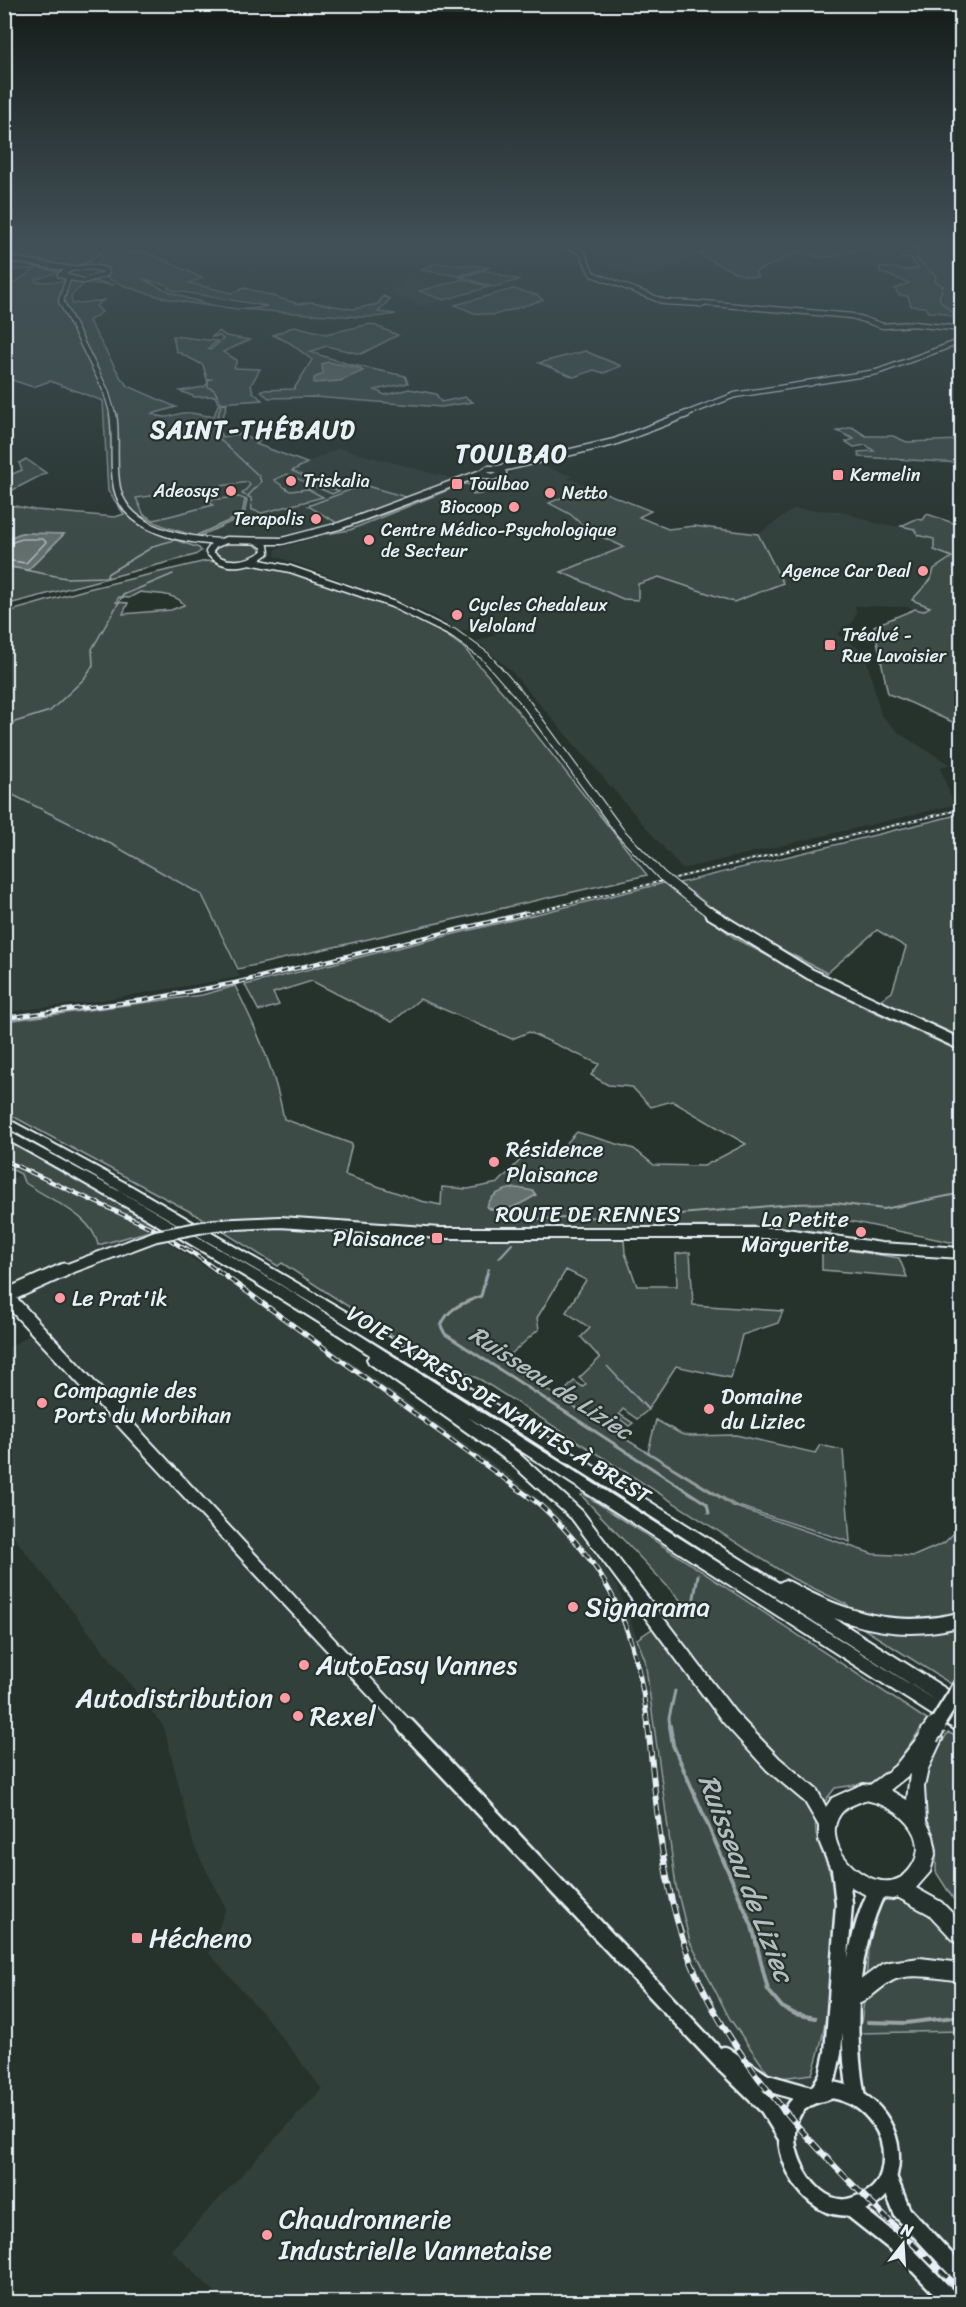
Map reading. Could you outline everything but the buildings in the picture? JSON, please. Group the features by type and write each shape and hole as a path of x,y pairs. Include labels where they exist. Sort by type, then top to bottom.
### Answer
{"highway":[{"name":"VOIE EXPRESS DE NANTES À BREST","path":"4,1121 181,1219 296,1287 962,1708"},
{"name":"VOIE EXPRESS DE NANTES À BREST","path":"4,1133 183,1233 356,1338 962,1726"},
{"path":"356,1338 362,1351 497,1445 577,1515 729,1717 773,1764 811,1796 827,1824"},
{"path":"747,1571 764,1574 817,1604 841,1614 883,1624 926,1626 962,1619"},
{"path":"918,1821 914,1795 920,1765 932,1737 962,1684"},
{"path":"874,1792 901,1772 932,1737 962,1696"},
{"path":"874,1792 892,1798 907,1808 924,1833 926,1856 921,1870 912,1881 898,1888 878,1889 852,1879 840,1868 828,1845 827,1824 832,1811 850,1795 874,1792"},
{"path":"898,1888 935,1908 962,1937"},
{"path":"854,1997 889,1971 920,1967 962,1972"}],"main road":[{"path":"85,350 112,411 117,488 121,502 140,520 173,534 210,548 221,542"},
{"path":"173,534 204,541 221,542 244,539 259,542 282,541 370,516 469,477 483,475 499,477 501,471 512,467 614,442 735,395 877,372 941,350"},
{"path":"250,561 282,541"},
{"path":"259,542 270,560 427,618 485,656 522,698 620,832 662,876 728,928 800,970 962,1045"},
{"path":"210,548 212,558 222,561 250,561 290,569"},
{"name":"ROUTE DE RENNES","path":"5,1297 108,1252 156,1236 214,1225 280,1222 440,1233 779,1233 881,1248 962,1253"},
{"path":"5,1297 726,2066 768,2107 786,2136"},
{"path":"674,2009 730,2061 749,2074 776,2087 815,2093 845,2092 857,2098 879,2118 887,2133 891,2150 888,2177 878,2194 871,2200 849,2207 834,2205 806,2188 789,2160 786,2136 791,2115 815,2093 828,2076 844,1904 840,1868"},
{"path":"857,2098 850,2050 861,1927 878,1889"},
{"path":"888,2177 902,2212 962,2276"},
{"path":"849,2207 902,2249 953,2302"}],"shaded area":[{"path":"5,350 105,350 128,386 176,407 152,414 164,417 185,413 214,416 218,405 227,404 219,430 222,437 240,434 259,442 256,444 307,463 292,471 339,491 332,494 287,474 274,480 290,491 308,489 323,497 262,513 252,510 251,498 242,494 250,485 248,482 136,498 144,515 154,520 213,505 208,500 239,497 247,500 244,516 198,537 141,516 132,518 161,535 199,548 201,551 195,555 5,605 4,566 28,570 64,534 21,533 5,540 5,504 35,510 115,517 124,514 108,491 103,401 50,381 33,387 9,379 5,382"},
{"path":"176,350 228,350 223,352 237,360 234,368 260,369 251,385 253,392 262,400 218,403 215,396 195,397 180,391 204,387 208,383 203,365"},
{"path":"299,350 316,350 310,352 348,364 405,376 408,383 375,390 385,395 409,389 436,394 441,402 465,397 473,402 441,407 314,397 269,398 261,392 261,390 294,389 312,360"},
{"path":"342,350 369,350 361,354"},
{"path":"585,351 621,366 604,373 594,370 574,377 539,363"},
{"path":"852,427 866,436 893,436 907,442 961,440 961,463 859,457 858,452 874,451 866,445 854,447 846,442 854,439 837,431"},
{"path":"339,448 461,481 482,477 502,479 521,467 535,463 572,476 568,478 588,486 549,503 570,514 589,531 625,547 561,573 623,599 637,600 638,584 659,577 734,602 782,582 758,534 794,509 840,511 876,523 914,529 918,535 934,539 953,557 934,569 931,579 913,599 930,606 923,611 909,607 855,606 856,614 852,623 837,634 865,653 881,715 900,734 949,764 940,768 954,805 682,869 511,671 477,641 496,635 482,625 460,632 432,615 275,556 276,549 321,536 318,534 357,523 415,499 363,485 309,506 340,524 277,539 252,535 213,539 198,537 244,516 240,497 209,500 213,505 154,520 144,515 135,498 249,482 252,503 266,483 287,474 332,494 291,470"},
{"path":"26,459 46,473 5,494 5,477 22,470 19,463"},
{"path":"481,479 490,481 481,494 472,495 481,490 474,485 463,484 350,530 326,534 387,513 467,481"},
{"path":"363,485 417,500 344,527 308,506"},
{"path":"588,486 651,511 639,517 668,529 694,526 758,534 783,583 734,602 659,577 638,584 638,600 623,599 561,572 624,547 589,531 570,514 549,503"},
{"path":"927,514 959,525 961,523 961,725 888,694 874,626 915,609 923,611 930,607 912,600 931,579 934,569 952,557 934,550 934,539 918,535 914,529 901,526 916,519 923,520"},
{"path":"229,542 253,543 262,551 245,560 213,556 212,550"},
{"path":"206,561 240,565 257,564 293,573 395,608 427,622 463,647 505,695 647,875 238,969 202,895 113,845 5,791 4,613 88,589","holes":["140,592 171,596 184,605 171,610 123,614 128,603 116,602 119,597 129,598"]},
{"path":"4,791 113,845 202,895 240,977 84,1003 5,1012"},
{"path":"961,814 961,1037 880,1000 892,992 906,947 877,930 827,973 732,923 679,883"},
{"path":"664,883 736,939 864,1007 961,1052 961,1241 950,1242 836,1218 830,1233 762,1226 623,1227 625,1253 637,1286 677,1286 676,1254 690,1252 693,1305 783,1311 778,1323 742,1335 731,1378 676,1366 648,1409 607,1366 648,1410 637,1419 623,1409 619,1414 633,1423 629,1426 617,1417 605,1426 559,1397 574,1381 583,1387 586,1384 579,1378 600,1358 581,1337 590,1328 566,1312 586,1280 566,1270 537,1318 539,1329 502,1362 733,1506 873,1554 914,1556 944,1543 961,1526 961,1668 951,1684 853,1622 848,1605 792,1578 481,1380 407,1345 282,1263 278,1266 200,1217 5,1112 5,1021 202,995 235,986 264,1051 276,1084 284,1119 352,1144 345,1175 421,1201 441,1205 442,1187 468,1189 498,1183 534,1146 556,1154 577,1132 634,1149 654,1165 704,1166 746,1144 672,1101 651,1107 632,1087 608,1085 591,1075 599,1064 529,1032 512,1039 420,999 392,1022 312,981 273,993 279,1005 259,1011 245,985"},
{"path":"5,1140 161,1228 98,1245 88,1225 78,1216 24,1182 21,1174 5,1166"},
{"path":"21,1174 24,1182 75,1215 96,1232 99,1245 161,1228 175,1237 165,1241 340,1354 513,1478 577,1529 618,1588 645,1660 656,1749 690,1942 730,2019 772,2079 812,2074 861,2081 859,2033 961,2031 961,2302 225,2302 171,2250 322,2089 265,2016 209,1953 226,1908 194,1846 164,1727 5,1526 5,1350 42,1327 26,1308 22,1296 13,1286 5,1289 5,1182"},
{"path":"822,1246 899,1258 907,1277 822,1270"},
{"path":"656,1420 681,1434 691,1436 736,1435 815,1453 820,1445 843,1450 850,1542 735,1505 648,1452"},
{"path":"584,1494 927,1720 893,1768 876,1782 835,1788 817,1815 817,1838 834,1889 835,1932 827,2008 812,2074 772,2079 730,2019 690,1942 676,1886 645,1660 637,1639 686,1606 581,1495"},
{"path":"948,1732 961,1740 961,1911 936,1872 936,1844 921,1801 927,1768"},
{"path":"889,1897 912,1904 930,1914 961,1945 961,2031 859,2033 872,1911"}],"water":[{"path":"328,362 363,371 340,381 314,383 314,378 323,374 322,364"},
{"path":"21,533 64,534 28,570 5,566 5,540"},
{"path":"517,1188 533,1191 536,1195 505,1209 487,1207 492,1198 499,1193"}],"waterway":[{"path":"212,379 208,380 208,387 214,390 221,402"},
{"path":"214,430 221,405"},
{"path":"216,431 215,435 259,476 261,482 248,496"},
{"path":"197,535 242,515 245,500"},
{"path":"25,570 66,578 108,577 107,574 156,545 175,540"},
{"path":"4,729 15,722 50,711 84,679 93,665 92,649 123,595 173,574"},
{"path":"536,1219 669,1215 793,1204 835,1203 884,1209 962,1193"},
{"name":"Ruisseau de Liziec","path":"499,1258 512,1244"},
{"name":"Ruisseau de Liziec","path":"488,1271 481,1296 457,1306 448,1314 441,1326 445,1334 707,1504 709,1513"},
{"name":"Ruisseau de Liziec","path":"694,1598 698,1575"},
{"name":"Ruisseau de Liziec","path":"670,1727 669,1718 675,1691"},
{"name":"Ruisseau de Liziec","path":"670,1726 673,1745 752,1926 768,1990 782,2007 795,2014 815,2018"},
{"name":"Ruisseau de Liziec","path":"868,2022 906,2023 962,2016"}],"railway":[{"path":"521,915 962,809"},
{"path":"4,1018 145,1000 235,983 527,913"},
{"path":"4,1160 152,1228 191,1253"},
{"path":"186,1248 219,1272"},
{"path":"217,1270 539,1504 564,1528 602,1578 628,1632 643,1693 648,1727"},
{"path":"648,1726 660,1834 669,1887 683,1940 704,1991 732,2040 765,2086 802,2131 841,2173 962,2292"}],"place":[{"name":"Kermelin","path":"838,475"},
{"name":"Triskalia","path":"291,481"},
{"name":"Toulbao","path":"457,484"},
{"name":"Adeosys","path":"231,491"},
{"name":"Netto","path":"550,493"},
{"name":"Biocoop","path":"514,507"},
{"name":"Terapolis","path":"316,519"},
{"name":"Centre Médico-Psychologique de Secteur","path":"369,540"},
{"name":"Agence Car Deal","path":"923,571"},
{"name":"Cycles Chedaleux Veloland","path":"457,615"},
{"name":"Tréalvé - Rue Lavoisier","path":"830,645"},
{"name":"Résidence Plaisance","path":"494,1162"},
{"name":"La Petite Marguerite","path":"861,1232"},
{"name":"Plaisance","path":"437,1238"},
{"name":"Le Prat'ik","path":"60,1298"},
{"name":"Compagnie des Ports du Morbihan","path":"42,1403"},
{"name":"Domaine du Liziec","path":"709,1409"},
{"name":"Signarama","path":"573,1607"},
{"name":"AutoEasy Vannes","path":"304,1665"},
{"name":"Autodistribution","path":"285,1698"},
{"name":"Rexel","path":"298,1716"},
{"name":"Hécheno","path":"137,1938"},
{"name":"Chaudronnerie Industrielle Vannetaise","path":"267,2235"}],"district":[{"name":"SAINT-THÉBAUD","path":"253,430"},
{"name":"TOULBAO","path":"512,454"}]}
